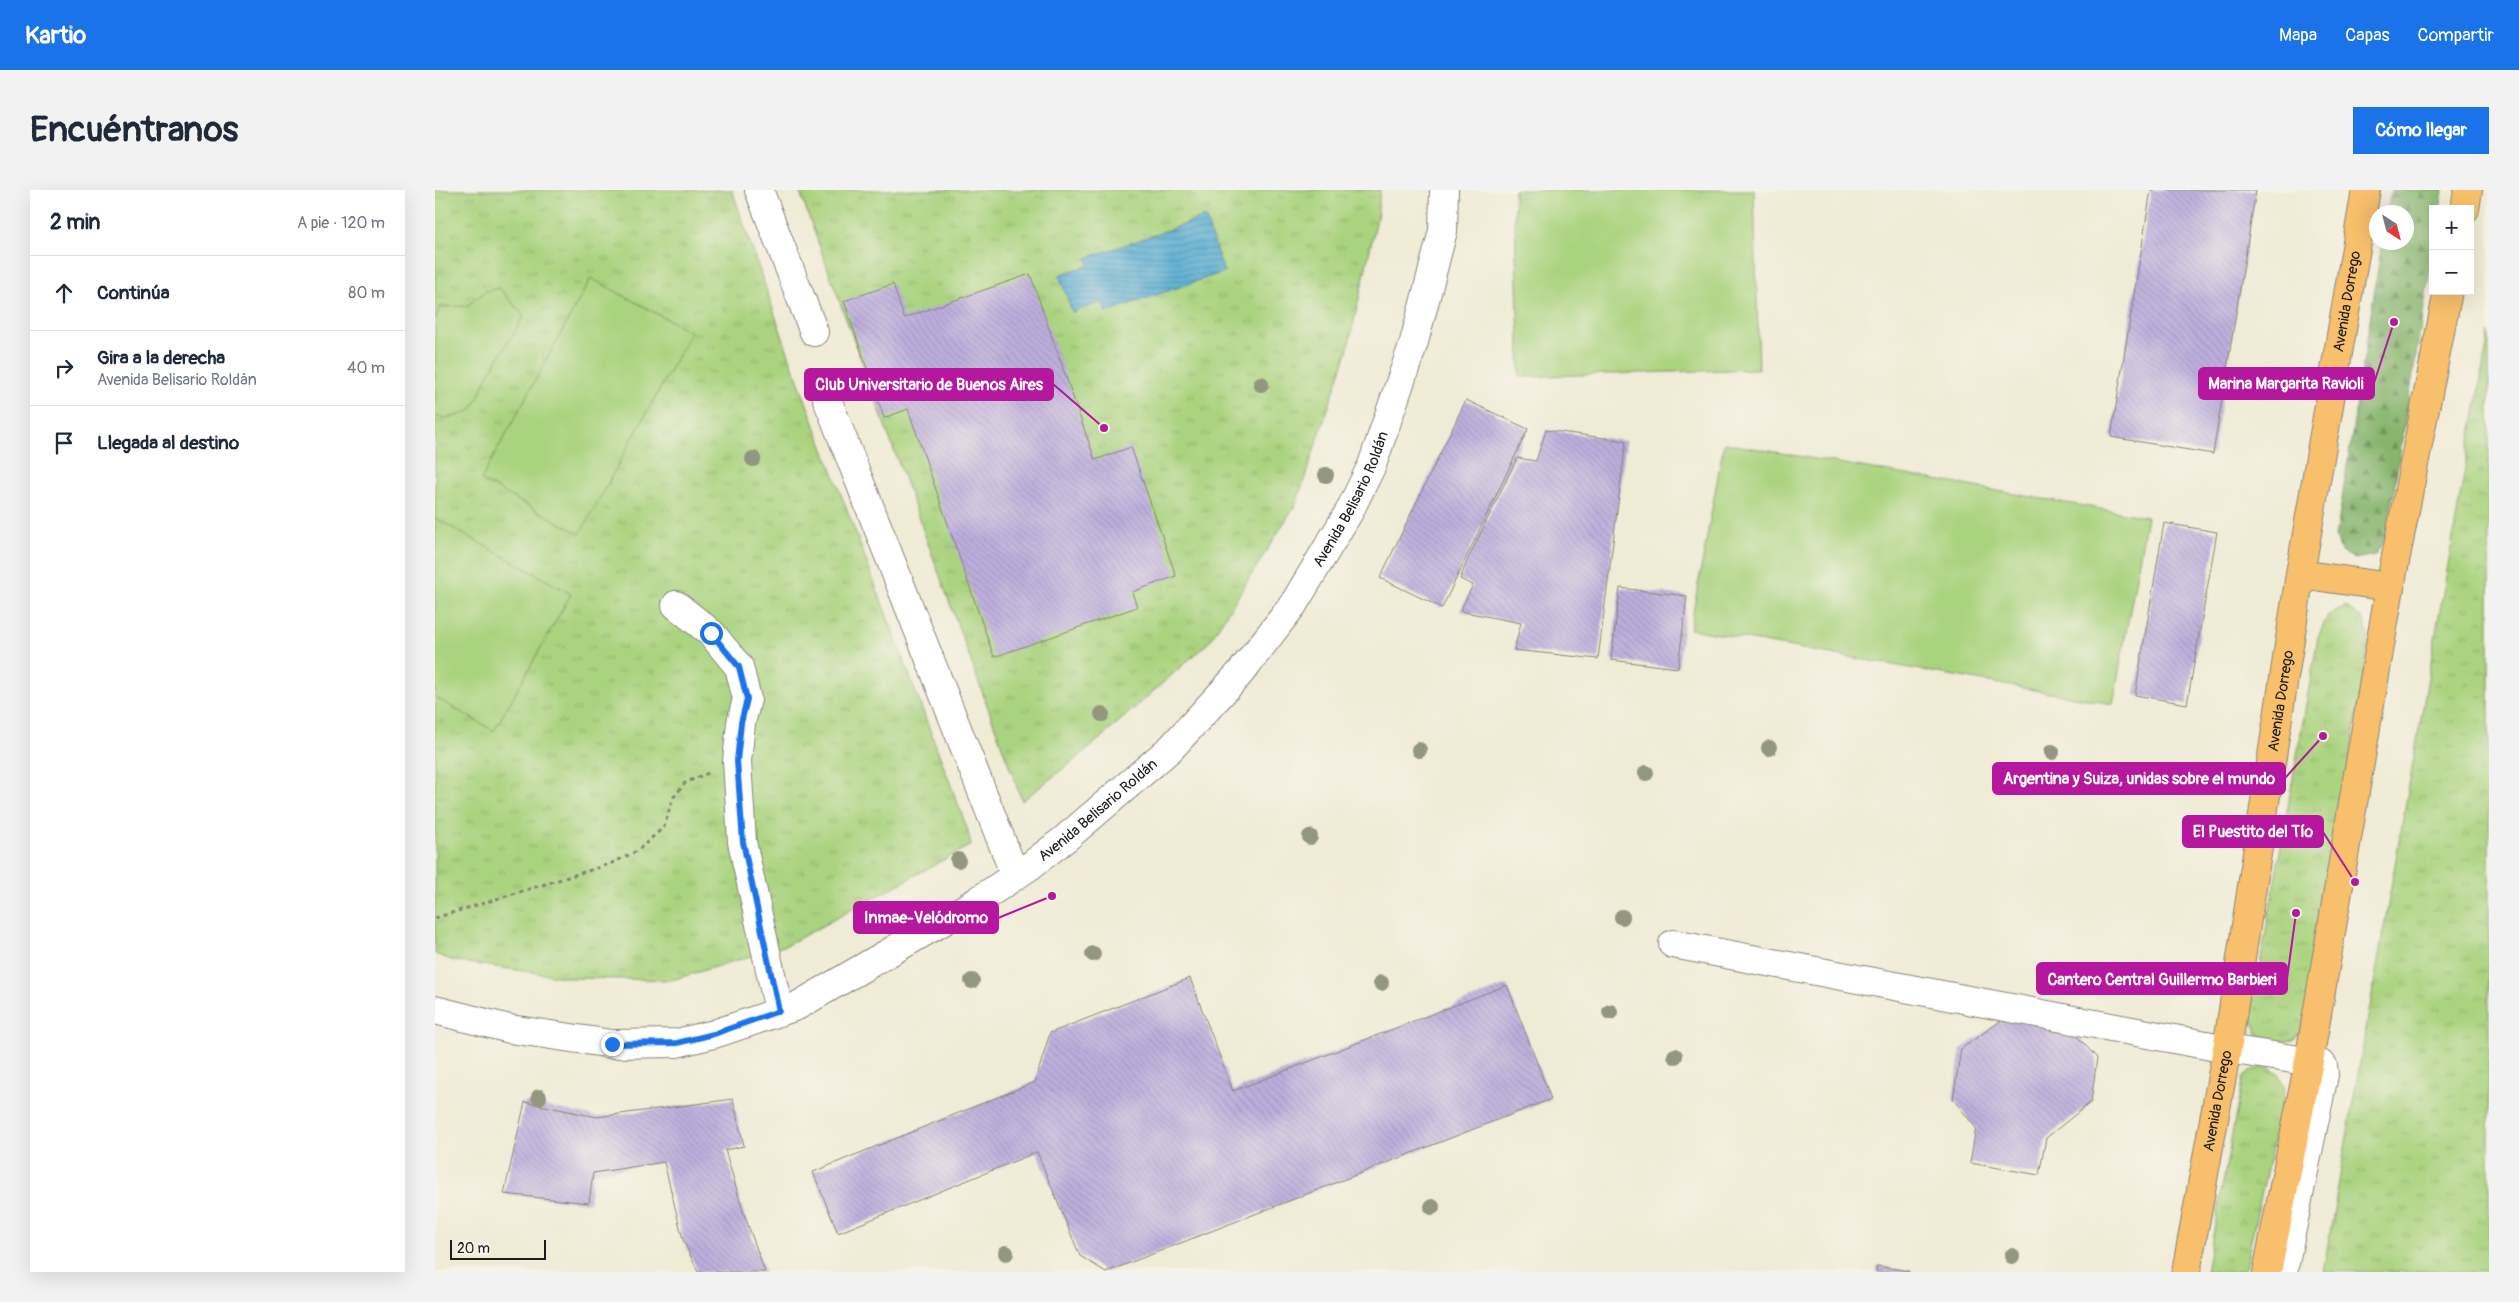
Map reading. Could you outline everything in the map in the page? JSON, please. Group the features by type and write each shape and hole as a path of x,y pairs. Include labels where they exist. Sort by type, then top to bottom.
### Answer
{"main road":[{"name":"Avenida Dorrego","path":"2186,1272 2227,1049 2299,574 2366,190"},
{"path":"2466,205 2468,190"},
{"path":"2267,1272 2309,1061 2390,587 2447,295"},
{"path":"2299,574 2390,587"}],"street":[{"path":"759,190 814,332"},
{"name":"Avenida Belisario Roldán","path":"435,1010 510,1029 612,1044 677,1043 714,1034 805,1002 976,902 1030,866 1065,838 1171,748 1241,672 1293,605 1349,512 1372,465 1414,342 1441,240 1444,190"},
{"path":"827,399 1015,875"},
{"path":"676,606 711,633 739,667 747,699 741,723 737,761 743,842 779,1011"},
{"path":"1673,944 2227,1049 2319,1062 2323,1066 2324,1075 2283,1272"}],"path":[{"path":"435,918 610,864 637,851 664,827 673,798 685,783 737,761"}],"green space":[{"path":"435,190 732,190 793,367 967,828 971,845 787,945 672,980 571,978 454,961 435,954"},
{"path":"799,190 1380,190 1377,218 1347,352 1296,504 1209,642 1087,750 1022,801"},
{"path":"1514,190 1754,190 1759,369 1520,377"},
{"path":"2391,190 2443,190 2441,205 2429,205 2429,276 2386,538 2375,555 2355,559 2341,551 2336,537 2381,250 2414,250 2414,205 2388,205"},
{"path":"591,278 691,332 580,534 481,480"},
{"path":"499,288 524,316 490,372 472,410 449,418 439,417 435,415 435,321 440,307 467,306 486,291"},
{"path":"2489,333 2489,1272 2323,1272"},
{"path":"1724,443 2147,517 2113,704 1690,629"},
{"path":"435,518 571,594 494,731 435,697"},
{"path":"2345,606 2364,620 2369,642 2306,1022 2294,1040 2276,1042 2258,1035 2251,1015 2318,637 2328,615"},
{"path":"2269,1067 2279,1075 2285,1089 2244,1272 2206,1272 2243,1077 2253,1070"}],"water":[{"path":"1205,217 1224,272 1106,312 1102,302 1072,312 1059,275 1089,265 1087,258"}],"building":[{"path":"2151,190 2256,190 2213,454 2111,437"},
{"path":"1030,274 1095,460 1131,447 1176,576 1132,592 1137,607 994,657 908,409 884,418 844,301 893,284 904,318"},
{"path":"1466,400 1528,429 1442,608 1380,578"},
{"path":"1546,430 1626,441 1598,659 1514,650 1521,623 1460,611 1473,585 1460,579 1467,561 1517,458 1536,461"},
{"path":"2164,523 2217,532 2187,704 2135,695"},
{"path":"1620,588 1687,596 1678,668 1611,660"},
{"path":"1190,978 1233,1091 1507,985 1551,1099 1106,1272 1080,1256 1037,1152 838,1233 813,1172 1035,1082 1050,1033"},
{"path":"2016,1010 2063,1021 2097,1058 2091,1102 2046,1138 2039,1175 1970,1163 1976,1128 1953,1099 1961,1049"},
{"path":"733,1099 744,1146 725,1150 744,1214 765,1272 698,1272 683,1240 664,1162 593,1173 589,1203 504,1194 525,1102 597,1117"},
{"path":"1877,1266 1909,1271 1909,1272 1876,1272"}],"place":[{"name":"Marina Margarita Ravioli","path":"2394,322"},
{"name":"Club Universitario de Buenos Aires","path":"1104,428"},
{"name":"Argentina y Suiza, unidas sobre el mundo","path":"2323,736"},
{"name":"El Puestito del Tío","path":"2355,882"},
{"name":"Inmae-Velódromo","path":"1052,896"},
{"name":"Cantero Central Guillermo Barbieri","path":"2296,913"}],"route":[{"path":"612,1044 677,1043 714,1034 779,1011 773,974 743,842 737,761 741,723 747,699 739,667 711,633"}]}
